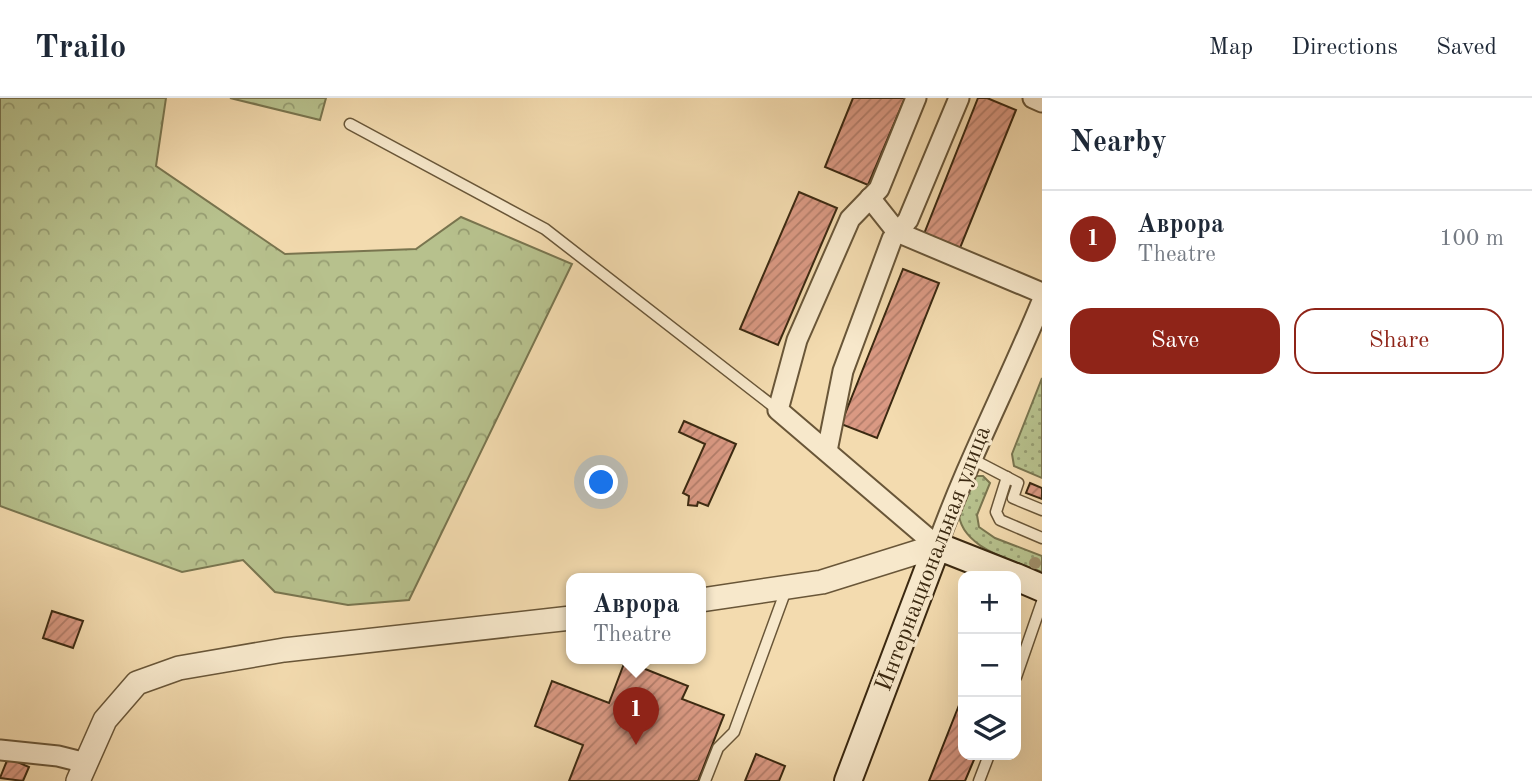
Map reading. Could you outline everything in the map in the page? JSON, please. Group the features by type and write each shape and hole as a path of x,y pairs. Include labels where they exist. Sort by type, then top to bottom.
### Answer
{"main road":[{"path":"937,546 999,571"},
{"name":"Интернациональная улица","path":"848,781 937,546"},
{"path":"1021,580 1042,588"}],"street":[{"path":"916,98 879,189 850,219 797,340 778,410 937,546"},
{"path":"827,451 843,370 891,239 908,220 959,98"},
{"path":"1033,98 1042,102"},
{"path":"870,198 897,232 1042,293"},
{"name":"Интернациональная улица","path":"937,546 970,458 1042,301"},
{"path":"706,599 822,582 937,546"},
{"path":"0,750 58,755 82,772 106,720 138,683 179,668 284,650 566,619"}],"lane":[{"path":"350,124 545,229 778,410"},
{"path":"970,458 1018,483 1013,498 1042,510"},
{"path":"1007,477 996,512 1000,520 1042,538"},
{"path":"705,781 718,748 734,732 788,587"},
{"path":"1021,663 1042,602"},
{"path":"979,781 987,760"}],"green space":[{"path":"0,98 166,98 156,166 285,254 416,249 461,217 572,264 409,600 348,605 275,592 243,560 182,572 0,506"},
{"path":"230,98 326,98 320,120"},
{"path":"1042,378 1042,478 1014,466 1012,454"},
{"path":"974,476 983,476 990,483 977,515 979,527 995,538 1042,556 1042,572 988,550 966,532 960,519 959,505"}],"building":[{"path":"853,98 905,98 868,185 825,167"},
{"path":"978,98 987,98 1016,110 960,248 924,234"},
{"path":"799,192 837,208 778,345 740,329"},
{"path":"903,269 939,283 877,438 841,424"},
{"path":"684,421 736,444 708,506 698,502 697,506 688,505 689,496 683,493 705,444 679,432"},
{"path":"1030,483 1042,488 1042,499 1026,493"},
{"path":"52,611 83,621 73,648 43,638"},
{"path":"624,664 633,664 688,686 682,699 724,715 698,781 569,781 583,745 535,726 552,681 609,703"},
{"path":"958,708 958,760 974,760 965,781 929,781"},
{"path":"756,754 785,766 779,781 745,781"},
{"path":"8,758 29,767 23,781 0,778"}],"place":[{"name":"Аврора","path":"636,745"}]}
